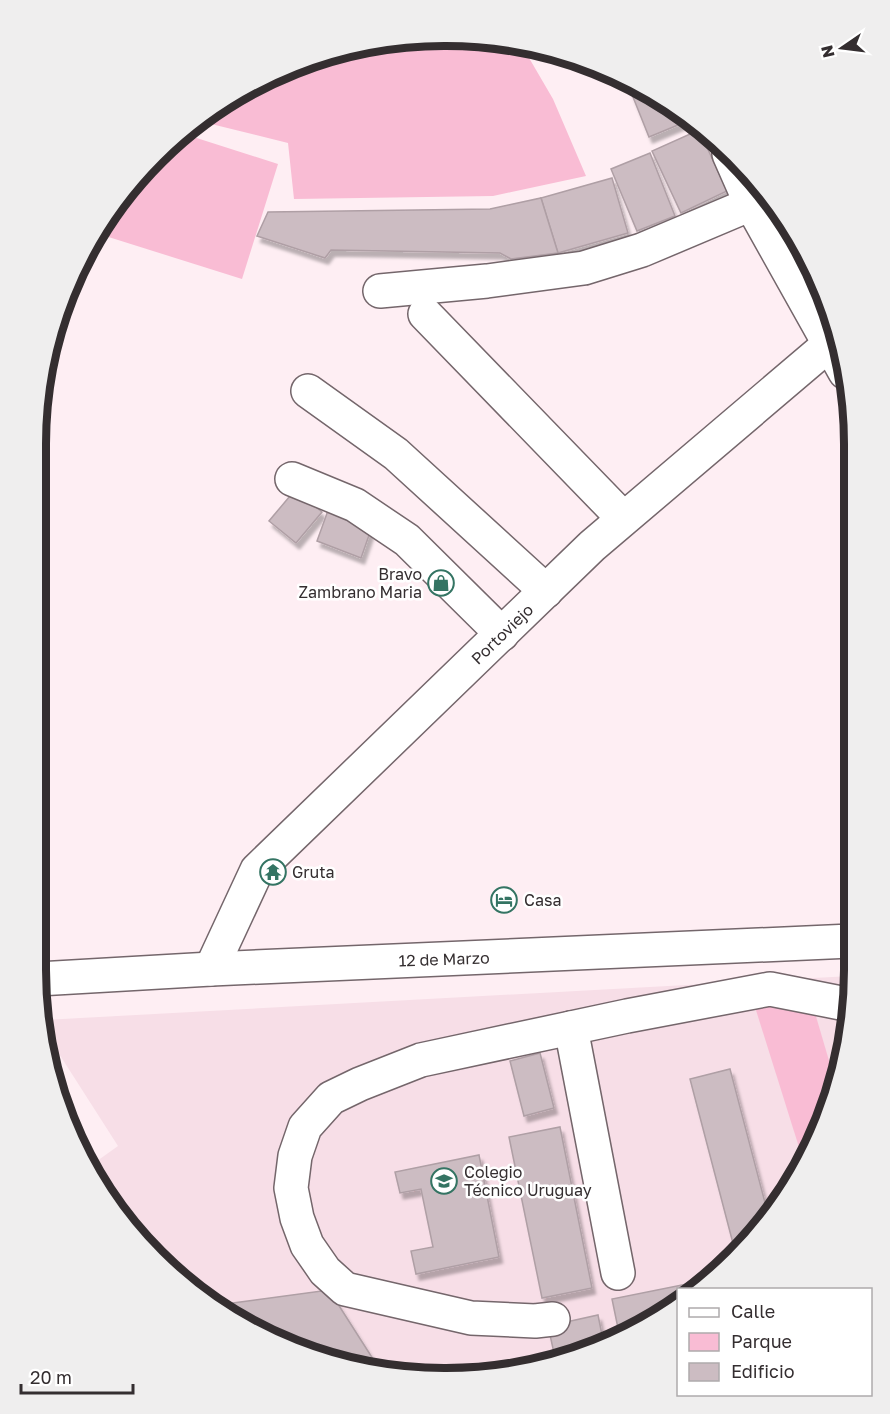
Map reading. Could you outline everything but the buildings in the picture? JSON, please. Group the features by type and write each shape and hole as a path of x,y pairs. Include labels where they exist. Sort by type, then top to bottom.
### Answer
{"street":[{"path":"738,175 751,204 824,324"},
{"path":"380,291 488,281 584,268 642,250 751,204"},
{"path":"425,314 623,518"},
{"name":"Portoviejo","path":"211,969 257,870 623,518 830,343"},
{"path":"308,391 396,454 546,591"},
{"path":"292,479 355,505 407,540 502,634"},
{"name":"12 de Marzo","path":"46,979 211,969 844,941"},
{"path":"553,1319 535,1321 471,1318 345,1289 325,1271 307,1245 297,1218 291,1188 295,1156 305,1127 331,1098 421,1060 770,989 842,1003"},
{"path":"571,1028 618,1273"}],"shaded area":[{"name":"Colegio Técnico Uruguay","path":"844,976 836,1047 813,1121 790,1168 776,1190 745,1232 727,1251 688,1285 677,1288 677,1292 666,1300 644,1314 597,1337 523,1360 471,1367 419,1367 393,1364 367,1360 317,1346 246,1314 182,1269 145,1232 100,1168 97,1161 118,1146 54,1046 50,1020"}],"green space":[{"path":"419,47 495,50 527,55 553,99 586,176 493,196 294,199 288,143 210,124 269,88 342,60"},
{"path":"192,137 278,164 242,279 106,236 145,182"},
{"path":"805,979 831,1068 813,1121 800,1149 755,1007"}],"place":[{"name":"Bravo Zambrano Maria","path":"441,583"},
{"name":"Gruta","path":"273,872"},
{"name":"Casa","path":"504,900"},
{"name":"Colegio Técnico Uruguay","path":"444,1181"}]}
